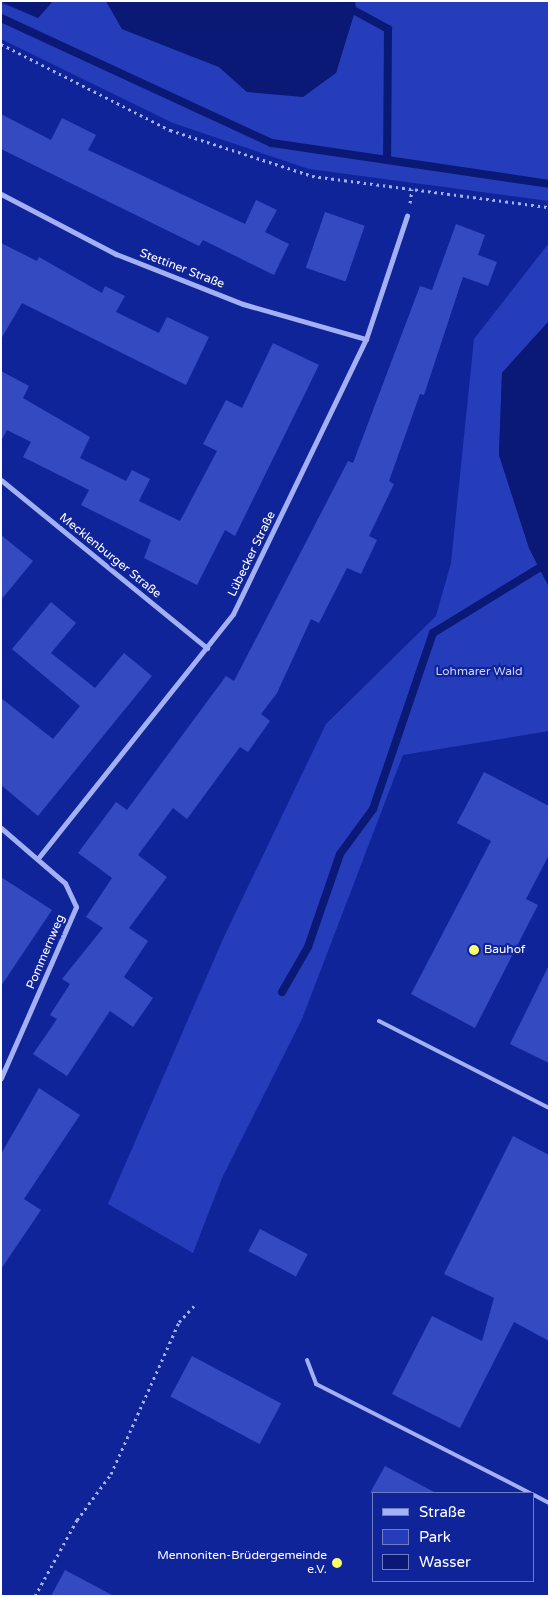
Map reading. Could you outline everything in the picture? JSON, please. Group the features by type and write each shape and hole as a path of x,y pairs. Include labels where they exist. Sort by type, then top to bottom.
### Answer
{"street":[{"name":"Stettiner Straße","path":"1,194 125,257 243,304 366,339"},
{"name":"Lübecker Straße","path":"39,857 233,614 366,339 407,216"},
{"name":"Mecklenburger Straße","path":"1,480 207,648"},
{"name":"Pommernweg","path":"1,828 39,857 65,883 76,907 1,1078"}],"lane":[{"path":"379,1021 549,1108"},
{"path":"307,1360 316,1384 528,1492"},
{"path":"535,1496 549,1503"}],"path":[{"path":"1,44 170,130 312,176 549,207"},
{"path":"35,1596 77,1520 111,1474 179,1322 197,1303"}],"green space":[{"path":"53,1 106,1 122,29 219,67 247,92 336,73 355,1 549,1 549,201 309,169 173,123 1,39 1,3 38,18"},
{"name":"Lohmarer Wald","path":"549,243 549,321 502,373 499,455 529,548 549,587 549,731 403,755 302,1019 222,1178 193,1253 108,1204 223,939 326,724 436,616 451,563 474,339"}],"water":[{"path":"1,1 53,1 38,18"},
{"path":"106,1 355,1 356,8 336,73 303,97 247,92 219,67 122,29"},
{"path":"549,321 549,587 529,548 499,455 502,373"}],"building":[{"path":"1,114 51,140 62,118 96,135 88,150 245,224 256,200 277,210 265,232 289,244 274,275 203,240 199,246 1,149"},
{"path":"325,212 365,226 346,281 306,268"},
{"path":"456,224 485,235 478,255 497,262 488,286 463,277 424,395 420,394 389,481 394,484 369,536 377,540 361,574 347,568 319,623 311,619 277,693 261,714 270,721 248,752 240,747 187,819 173,808 138,855 167,877 129,928 148,941 124,977 153,998 133,1027 110,1011 67,1076 33,1054 57,1019 50,1015 70,984 62,979 103,928 86,917 112,878 78,853 116,802 127,810 226,676 234,681 348,461 353,463 420,286 432,290"},
{"path":"1,243 37,261 39,257 102,293 105,286 125,296 116,312 159,333 167,317 209,337 186,385 22,303 1,339"},
{"path":"273,343 319,365 235,536 225,530 197,585 144,558 151,540 81,505 89,490 23,457 31,442 7,430 1,441 1,371 29,386 23,398 90,437 80,458 126,481 132,470 150,479 139,501 180,521 217,451 203,444 226,400 242,408"},
{"path":"1,535 33,561 1,600"},
{"path":"51,602 76,623 51,653 95,688 124,653 152,676 38,816 1,785 1,698 53,739 80,706 12,649"},
{"path":"484,772 549,806 549,855 526,899 538,905 475,1028 411,994 491,841 457,823"},
{"path":"1,877 52,910 1,986"},
{"name":"Bauhof","path":"549,965 549,1063 510,1044"},
{"path":"39,1088 80,1115 24,1199 41,1210 1,1269 1,1154"},
{"path":"513,1136 549,1155 549,1341 514,1322 460,1428 392,1394 432,1316 482,1341 494,1298 444,1274"},
{"path":"260,1229 308,1254 296,1276 248,1251"},
{"path":"192,1356 281,1403 260,1444 170,1397"},
{"path":"385,1466 434,1492 372,1492 370,1493"},
{"path":"65,1570 114,1596 51,1596"}],"waterway":[{"path":"346,6 388,29 387,157"},
{"path":"1,18 272,143 549,184"},
{"path":"282,992 308,947 340,854 373,809 433,633 539,568"}],"place":[{"name":"Bauhof","path":"474,950"},
{"name":"Mennoniten-Brüdergemeinde e.V.","path":"337,1563"}]}
